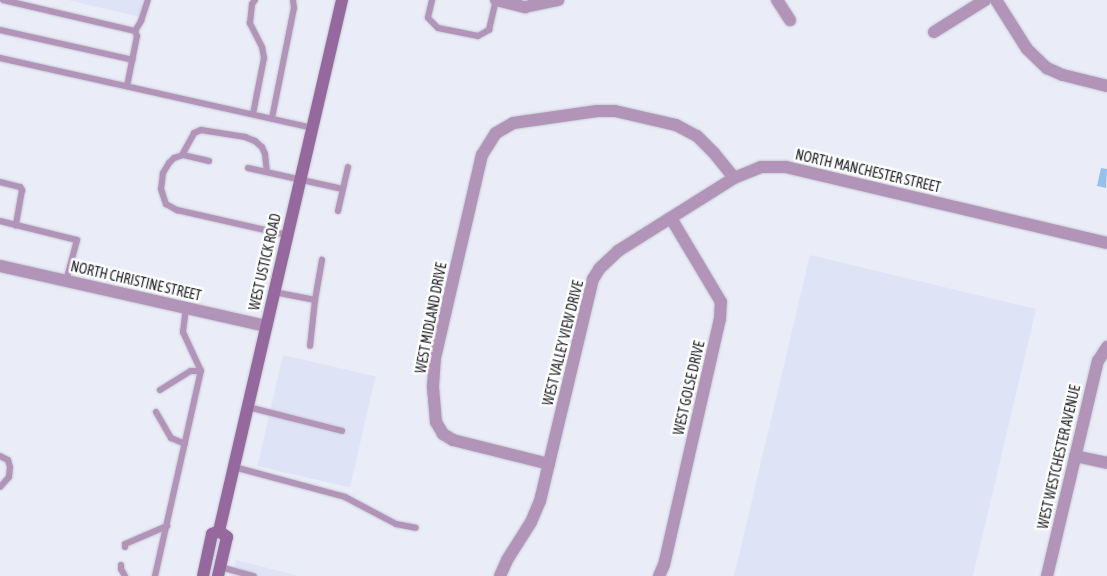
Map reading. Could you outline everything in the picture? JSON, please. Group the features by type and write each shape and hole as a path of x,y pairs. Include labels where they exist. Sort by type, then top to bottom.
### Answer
{"main road":[{"name":"WEST USTICK ROAD","path":"203,576 212,534 219,530 342,0"},
{"name":"WEST USTICK ROAD","path":"219,530 227,537 219,571"}],"street":[{"path":"496,0 525,7 558,0"},
{"path":"777,0 790,20"},
{"path":"934,32 985,0"},
{"path":"996,0 1027,49 1047,68 1063,76 1107,86"},
{"name":"WEST MIDLAND DRIVE","path":"549,464 454,440 444,434 436,422 432,386 435,358 482,155 496,133 513,123 597,110 615,111 676,125 697,136 714,153 734,178"},
{"name":"NORTH MANCHESTER STREET","path":"734,178 761,167 786,167 1107,243"},
{"name":"WEST VALLEY VIEW DRIVE","path":"500,576 507,560 532,522 540,501 593,280 600,268 618,251 734,178"},
{"name":"WEST GOLSE DRIVE","path":"659,576 666,556 720,320 721,302 671,218"},
{"name":"NORTH CHRISTINE STREET","path":"0,266 266,326"},
{"name":"WEST WESTCHESTER AVENUE","path":"1047,576 1098,361 1107,346"},
{"path":"1075,456 1107,463"}],"lane":[{"path":"3,0 135,31"},
{"path":"127,86 137,36 135,31 141,21 148,0"},
{"path":"253,114 264,58 262,46 250,23 252,4 255,0"},
{"path":"272,118 294,8 293,0"},
{"path":"432,0 428,18 438,28 478,36 489,30 496,0"},
{"path":"0,30 133,60"},
{"path":"0,58 312,128"},
{"path":"267,172 265,154 262,147 256,141 245,137 201,130 194,133 183,155 169,163 163,173 162,189 166,204 177,210 287,235"},
{"path":"183,155 209,161"},
{"path":"338,211 348,167"},
{"path":"248,168 343,189"},
{"path":"0,182 20,187 22,190 16,225"},
{"path":"0,221 77,240 66,281"},
{"path":"310,346 314,300 322,260"},
{"path":"274,292 314,300"},
{"path":"156,576 201,371 183,332 186,308"},
{"path":"160,390 191,371 201,371"},
{"path":"248,407 342,430"},
{"path":"156,412 171,438 185,444"},
{"path":"0,456 8,460 10,467 9,477 0,486"},
{"path":"234,467 345,497 396,524 416,528"},
{"path":"125,547 125,544 167,526"},
{"path":"121,565 121,569 126,576"},
{"path":"219,571 254,576"}],"shaded area":[{"path":"68,0 144,0 140,17"},
{"path":"810,255 1036,309 973,576 734,576"},
{"path":"283,355 376,376 350,487 257,466"},
{"path":"236,560 299,576 232,576"}],"water":[{"path":"1101,168 1107,169 1106,188 1097,186"}]}
